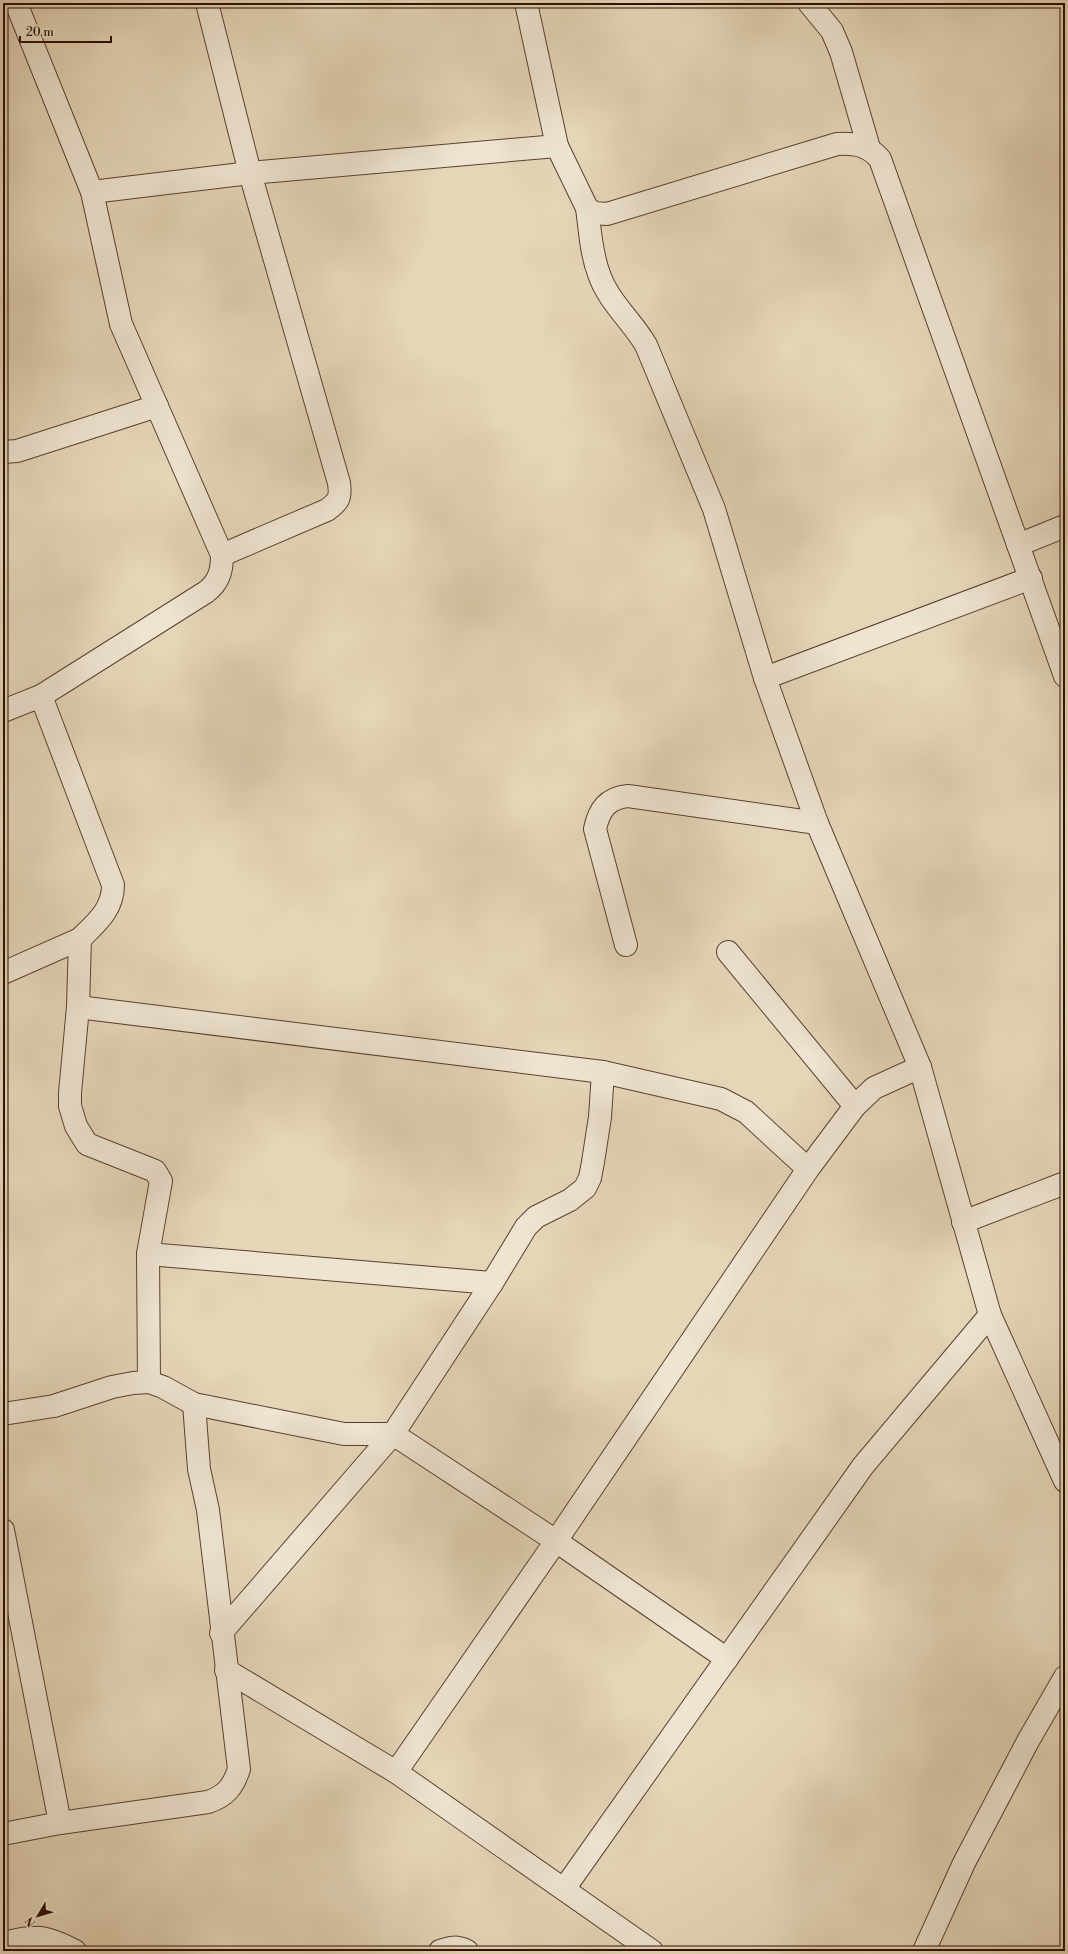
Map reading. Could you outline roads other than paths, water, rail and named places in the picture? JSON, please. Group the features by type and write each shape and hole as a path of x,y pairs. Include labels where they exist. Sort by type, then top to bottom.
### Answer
{"street":[{"path":"3,711 40,696 206,592 214,585 219,577 222,555 121,324 92,192 16,3"},
{"path":"206,3 250,173 339,483 341,495 336,503 327,510 222,555"},
{"path":"526,3 557,146 581,199 587,208 594,213 607,214 837,144 852,143 869,148 880,159 1065,676"},
{"path":"809,3 832,31 841,52 869,148"},
{"path":"92,192 250,173 557,146"},
{"path":"587,208 593,252 599,275 612,297 638,331 658,372 714,509 765,678 817,823 920,1067 990,1315 1065,1481"},
{"path":"3,452 17,451 157,406"},
{"path":"1018,545 1065,526"},
{"path":"765,678 1031,578"},
{"path":"3,972 80,939 107,911 113,895 113,885 40,696"},
{"path":"626,945 595,829 599,814 613,800 628,796 817,823"},
{"path":"80,939 78,1007 70,1106 76,1126 87,1144 147,1167 155,1171 161,1181 148,1254 149,1382"},
{"path":"728,952 855,1106"},
{"path":"78,1007 603,1072 722,1099 746,1112 808,1169"},
{"path":"396,1772 556,1541 808,1169 855,1106 874,1088 920,1067"},
{"path":"221,1634 393,1434 492,1283 526,1226 536,1217 579,1193 585,1188 590,1178 600,1117 603,1072"},
{"path":"963,1222 1065,1183"},
{"path":"148,1254 492,1283"},
{"path":"564,1889 863,1466 990,1315"},
{"path":"3,1414 54,1406 112,1387 149,1382 163,1387 194,1404 344,1434 393,1434 556,1541 727,1659"},
{"path":"3,1834 60,1823 208,1802 220,1798 230,1790 235,1781 239,1769 221,1634 208,1510 199,1469 194,1404"},
{"path":"3,1530 60,1823"},
{"path":"226,1670 396,1772 652,1951"},
{"path":"924,1951 964,1863 1028,1741 1065,1677"},
{"path":"3,1944 27,1937 42,1937 56,1941 76,1951"},
{"path":"440,1951 450,1947 460,1947 467,1951"}]}
